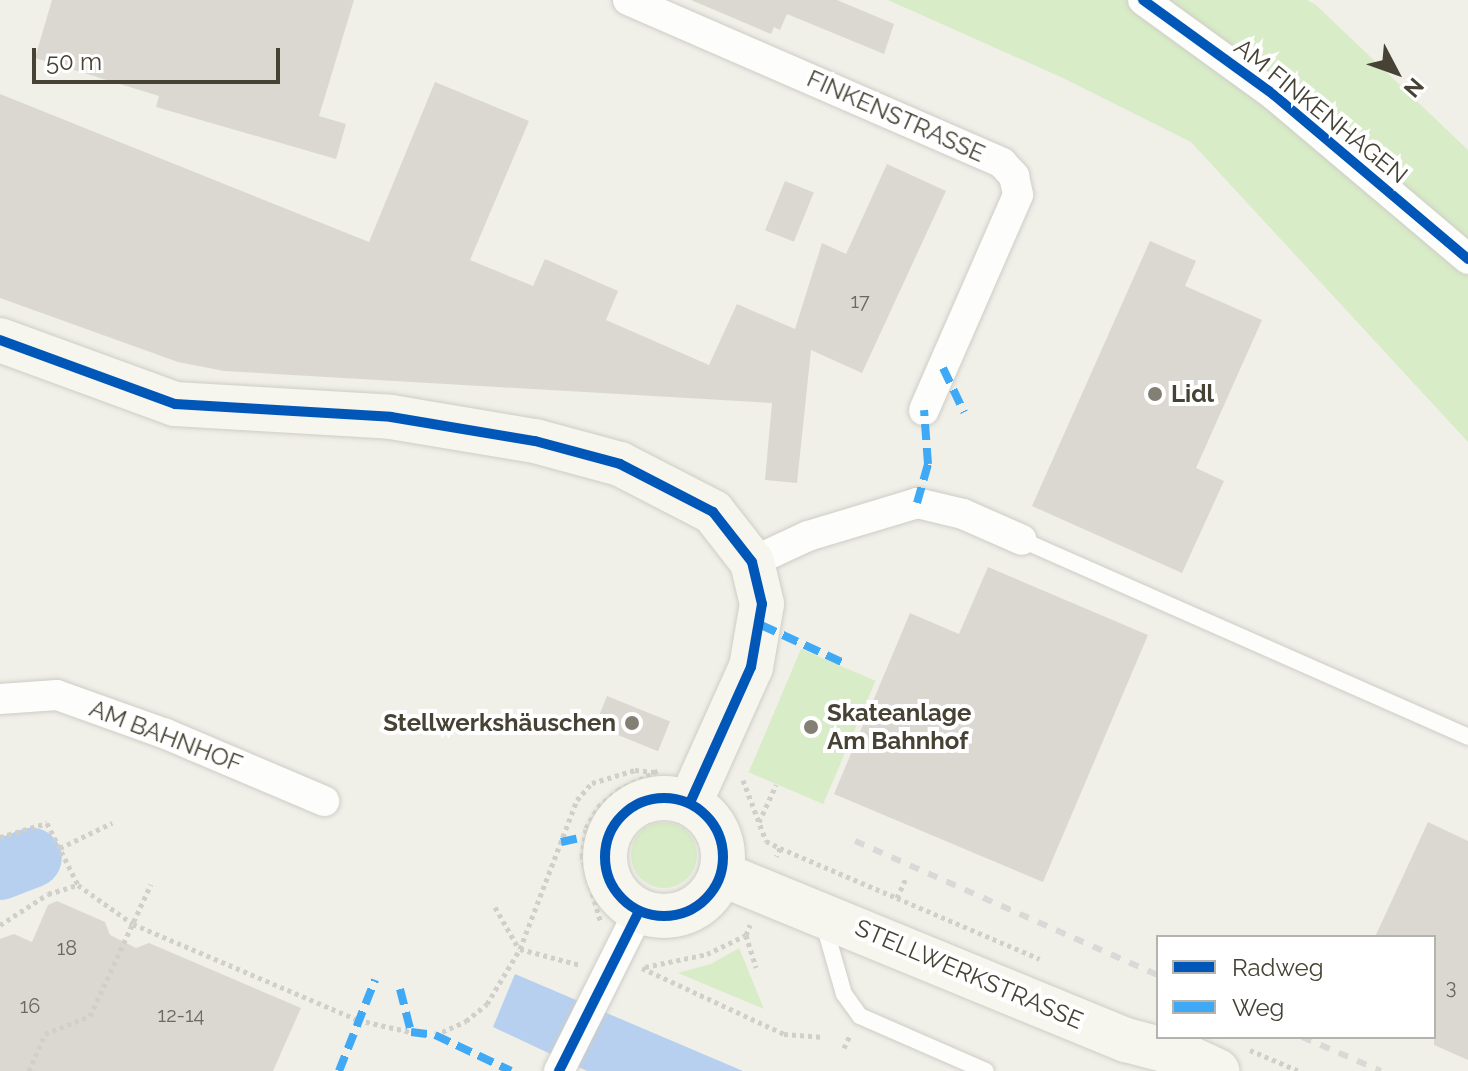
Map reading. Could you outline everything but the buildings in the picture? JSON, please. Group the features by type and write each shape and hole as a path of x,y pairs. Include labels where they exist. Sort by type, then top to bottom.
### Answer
{"main road":[{"path":"0,340 175,404 391,417 535,441 620,464 713,512 752,562 762,604 759,638 690,803"},
{"path":"654,798 690,803 715,826 724,858 721,874 697,907 659,917 620,919 623,901 608,877 605,849 610,831 636,804 654,798"},
{"name":"STELLWERKSTRASSE","path":"721,874 820,911 1126,1040 1183,1055 1231,1060"}],"street":[{"name":"FINKENSTRASSE","path":"628,0 1002,163 1014,176 1018,195 924,410"},
{"name":"AM FINKENHAGEN","path":"1143,0 1274,95 1468,259"},
{"path":"752,562 808,536 917,503 963,514 1022,540"},
{"name":"AM BAHNHOF","path":"1,698 57,695 209,751 324,801"},
{"path":"559,1071 592,975 620,919"}],"lane":[{"path":"1022,540 1468,737"},
{"path":"820,911 844,994 860,1016 986,1071"}],"path":[{"path":"620,919 582,857 586,828 598,807 618,790 659,772 667,765"},
{"path":"435,1035 466,1021 487,1004 520,949 577,800 592,783 635,770 659,772"},
{"path":"759,822 776,785"},
{"path":"0,837 47,823 78,885 133,924 358,1020 411,1032"},
{"path":"60,848 112,823"},
{"path":"780,848 1042,961"},
{"path":"897,898 906,878"},
{"path":"29,1071 45,1034 90,1016 151,884"},
{"path":"0,925 48,894 78,885"},
{"path":"495,907 520,949 592,975"},
{"path":"746,935 756,967"},
{"path":"641,968 784,1034 824,1037"},
{"path":"1231,1060 1299,1071"}],"green space":[{"path":"888,0 1307,0 1316,5 1468,150 1468,442 1191,142 1063,78"},
{"name":"Skateanlage Am Bahnhof","path":"801,649 876,681 823,804 749,772"},
{"path":"664,822 677,825 687,832 694,842 697,855 694,868 687,878 677,885 664,888 651,885 641,878 634,868 631,855 634,842 641,832 651,825"},
{"path":"739,948 764,1009 678,973 711,964"}],"water":[{"path":"515,974 743,1071 587,1071 493,1027"}],"waterway":[{"path":"0,870 32,858"}],"railway":[{"path":"855,841 1156,974"},
{"path":"1307,1039 1381,1071"}],"marked path":[{"path":"943,368 964,412"},
{"path":"917,503 928,464 924,410"},
{"path":"761,625 842,662"},
{"path":"561,842 584,837"},
{"path":"339,1071 375,980"},
{"path":"400,989 411,1032 435,1035 511,1071"}],"cycle path":[{"path":"1143,0 1274,95 1468,259"},
{"path":"0,340 175,404 391,417 535,441 620,464 713,512 752,562 762,604 751,667 690,803"},
{"path":"664,798 687,802 706,815 719,834 723,857 719,880 706,899 687,912 664,916 641,912 622,899 609,880 605,857 609,834 622,815 641,802 664,798"},
{"path":"559,1071 639,911"}],"place":[{"name":"Lidl","path":"1155,394"},
{"name":"Stellwerkshäuschen","path":"632,723"},
{"name":"Skateanlage Am Bahnhof","path":"811,727"}]}
